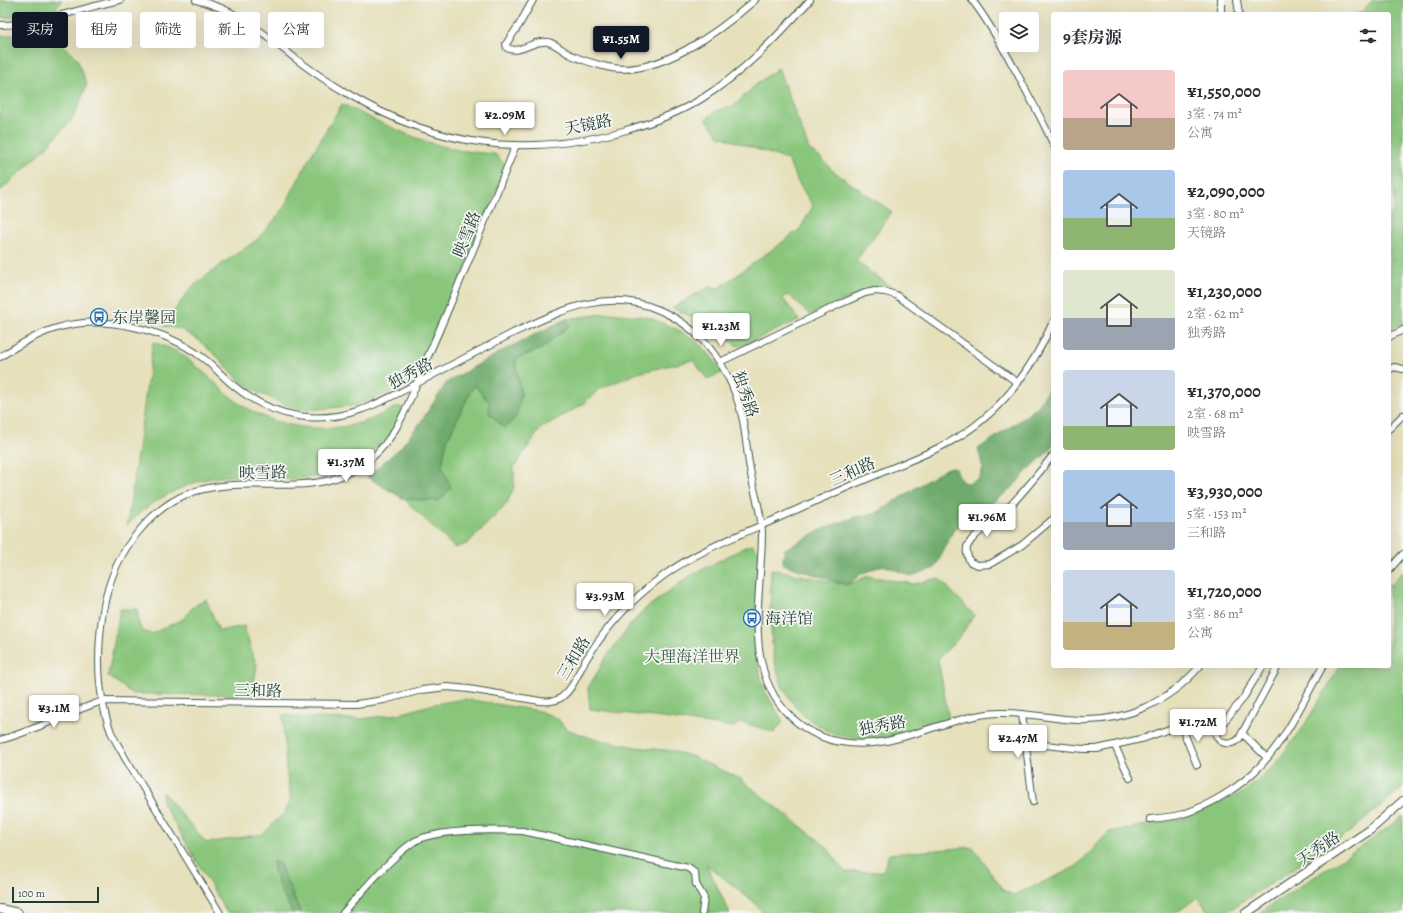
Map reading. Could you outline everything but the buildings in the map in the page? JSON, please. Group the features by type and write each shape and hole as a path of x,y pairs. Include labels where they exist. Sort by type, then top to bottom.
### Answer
{"main road":[{"name":"天秀路","path":"1246,913 1370,830 1403,802"},
{"path":"0,909 18,913"}],"street":[{"path":"0,25 44,20 120,0"},
{"name":"天镜路","path":"196,0 224,9 243,18 324,79 361,102 393,118 457,139 494,144 516,145 565,143 608,135 653,122 685,108 712,92 745,66 810,0"},
{"path":"533,0 506,44 507,48 517,50 536,43 547,42 587,61 621,69 639,68 650,65 702,41 755,0"},
{"path":"972,0 996,35 1039,114 1051,140"},
{"path":"1221,0 1221,12"},
{"path":"1237,0 1239,12"},
{"name":"映雪路","path":"220,913 125,758 112,732 103,701 100,668 100,642 102,617 114,572 122,555 134,536 162,509 174,500 186,494 227,486 283,486 330,480 352,471 372,458 387,442 400,419 457,291 516,145"},
{"path":"720,362 840,304 865,293 875,291 896,295 1018,383"},
{"name":"独秀路","path":"0,357 29,340 55,328 71,325 110,324 146,330 179,343 205,359 229,382 248,396 269,408 293,415 326,417 353,413 377,404 493,343 551,316 577,306 604,301 638,303 670,315 698,335 712,350 732,386 740,412 750,471 762,525 758,632 760,662 766,681 775,697 786,713 800,725 814,734 829,740 862,744 890,740 979,715 1006,713 1083,721 1120,716 1142,709 1160,700 1179,687 1198,668"},
{"name":"三和路","path":"0,740 16,736 72,711 103,701 356,704 384,700 422,690 447,687 469,689 540,701 551,702 561,699 568,692 585,660 605,632 636,598 663,576 705,550 875,475 916,459 956,439 991,412 1018,383 1043,344 1051,326"},
{"path":"1391,336 1403,330"},
{"path":"1391,369 1394,367 1403,369"},
{"path":"1391,427 1403,415"},
{"path":"1051,458 998,518 973,538 967,549 967,557 970,562 978,565 990,564 1022,545 1051,521"},
{"path":"1391,568 1403,554"},
{"path":"1262,668 1242,700 1218,729 1216,735 1222,742 1230,743 1236,741 1242,733 1277,668"},
{"path":"1150,819 1182,814 1212,800 1246,779 1259,768 1286,732 1322,668"},
{"path":"1022,714 1033,802"},
{"path":"1025,744 1097,749 1145,738 1172,728 1188,728 1211,718"},
{"path":"1182,728 1198,765"},
{"path":"1242,733 1267,758"},
{"path":"1115,746 1130,778"},
{"path":"343,913 391,862 412,843 423,838 446,833 503,831 530,832 688,868 695,873 696,884 704,898 702,913"}],"green space":[{"path":"0,0 62,0 53,12 12,12 12,17 0,17"},
{"path":"1373,0 1403,0 1403,324 1392,327 1391,214 1395,209 1394,188 1391,178 1391,12 1361,12"},
{"path":"12,35 12,48 67,48 77,58 87,84 74,117 41,153 0,191 0,36"},
{"path":"778,68 809,149 824,161 833,171 892,212 856,261 894,289 880,287 871,289 810,315 789,295 782,297 799,320 741,346 735,345 714,327 672,308 709,287 719,288 784,241 800,229 813,206 798,182 788,160 719,136 706,119 716,111 735,105 754,86"},
{"path":"342,104 399,131 428,142 458,150 495,154 506,166 428,361 415,378 389,393 352,406 307,410 284,404 259,393 240,381 219,358 197,339 180,329 163,326 191,288 219,266 258,239 282,211 309,159"},
{"path":"610,313 648,317 677,329 703,347 724,372 707,379 693,360 638,373 599,389 585,403 541,428 514,467 514,487 506,505 467,544 455,548 404,499 439,501 442,465 447,440 474,384 489,402 521,394 515,359 541,349 570,325 566,319"},
{"path":"566,319 570,325 541,349 515,359 521,395 517,415 505,429 489,413 489,402 474,385 447,440 442,465 451,488 439,501 404,499 367,477 400,448 420,423 447,382 506,349"},
{"path":"153,342 181,354 195,364 232,398 246,408 293,426 310,428 344,427 360,423 399,406 403,409 394,431 375,450 351,465 325,474 297,479 275,479 243,476 210,478 180,488 161,498 142,511 127,526"},
{"path":"1051,384 1050,450 1027,471 1011,489 954,529 935,568 911,576 883,565 861,574 847,585 782,564 785,549 827,527 856,517 875,514 942,471 951,467 956,469 962,482 969,483 979,479 983,468 978,449 1038,407"},
{"name":"大理海洋世界","path":"753,545 759,551 756,626 757,662 764,689 783,722 774,733 740,722 734,727 590,709 588,688 607,656 632,623 645,609 690,576 747,546"},
{"path":"771,569 847,585 868,576 913,584 939,578 974,615 960,637 938,659 949,720 893,736 875,739 860,739 832,733 819,726 801,712 787,695 779,676 774,656 770,612"},
{"path":"1403,571 1403,787 1351,831 1225,913 1209,913 1198,897 1176,913 763,913 756,904 706,864 730,913 227,913 162,802 162,791 206,843 263,834 285,812 291,799 286,770 283,715 310,718 361,719 399,714 434,704 465,699 539,711 557,718 566,729 591,738 636,747 673,751 693,757 739,778 826,846 845,872 883,871 889,854 973,847 1003,890 1013,895 1077,866 1109,832 1185,818 1244,792 1275,765 1305,724 1339,668 1391,668 1391,585"},
{"path":"206,599 219,631 244,626 257,665 252,695 133,694 108,676 120,609 137,609 139,624 142,631 151,634 183,619 192,608"},
{"path":"1403,816 1403,913 1259,913 1374,838"},
{"path":"273,861 279,863 301,913 293,913 286,901 277,882"}],"place":[{"name":"东岸馨园","path":"99,317"},
{"name":"海洋馆","path":"752,618"}]}
